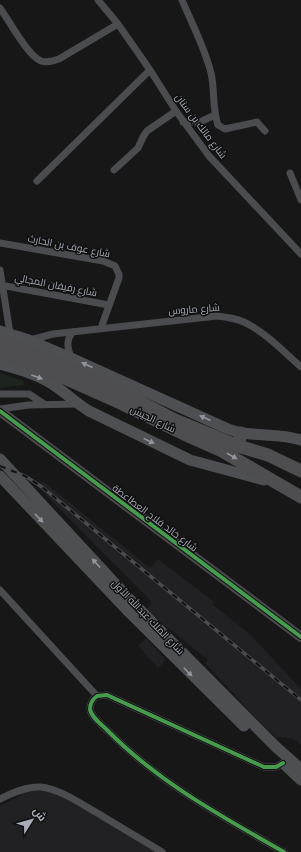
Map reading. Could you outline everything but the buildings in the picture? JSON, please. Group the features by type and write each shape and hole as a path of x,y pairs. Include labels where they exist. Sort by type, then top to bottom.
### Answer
{"highway":[{"name":"شارع الجيش","path":"3,335 56,363 119,391 175,420 240,439 301,471"},
{"name":"شارع الجيش","path":"0,353 58,375 232,456 301,497"}],"main road":[{"path":"3,335 29,340 71,358 223,427 240,439 284,435 301,440"},
{"path":"0,364 45,380 60,389 77,404 102,418 184,458 203,465 246,474 277,484"},
{"name":"شارع الملك عبدالله الأول","path":"0,459 134,604 276,748 301,780"},
{"name":"شارع الملك عبدالله الأول","path":"0,476 127,610 286,761 301,770"}],"street":[{"name":"شارع مالك بن سنان","path":"98,0 118,24 150,70 183,122 209,156 301,254"},
{"path":"182,0 211,71 214,86 215,115 218,125 225,129 255,121 259,123 265,131"},
{"path":"0,8 26,47 33,56 41,61 51,62 59,59 118,24"},
{"path":"37,181 150,70"},
{"path":"114,170 138,148 147,131 176,111"},
{"path":"183,122 200,122 215,115"},
{"path":"290,173 301,200"},
{"name":"شارع عوف بن الحارث","path":"0,244 112,263 118,269 119,278 101,328"},
{"path":"0,270 3,335"},
{"name":"شارع رفيفان المجالي","path":"1,285 109,305"},
{"name":"شارع ماروس","path":"29,340 45,335 217,316 233,318 256,329 301,367"},
{"path":"71,358 67,344 72,332"},
{"path":"0,394 29,394 44,404"},
{"path":"0,410 44,404 77,404"},
{"name":"شارع خالد فلاح العطاعطة","path":"0,410 22,434 301,637"},
{"path":"0,590 97,696"},
{"path":"284,852 217,814 154,773 115,738 92,714 90,710 91,704 97,696 102,695 112,697 264,767 276,767 286,761"},
{"path":"0,799 29,788 40,787 53,790 74,800 162,852"}],"shaded area":[{"path":"0,373 24,381 24,385 0,388"},
{"path":"43,481 150,568 158,559 214,602 212,604 251,635 301,689 301,745 293,739 276,737 255,717 205,663 208,660 146,610 152,602 38,487"},
{"path":"146,638 166,660 158,668 138,646"},
{"path":"43,790 68,799 156,852 0,852 0,806 27,792"}],"railway":[{"path":"0,466 25,476 42,487 301,700"}],"cycle path":[{"path":"0,411 301,637"},
{"path":"283,763 276,767 264,767 107,695 97,696 91,705 90,709 92,715 147,766 191,797 284,852"}]}
